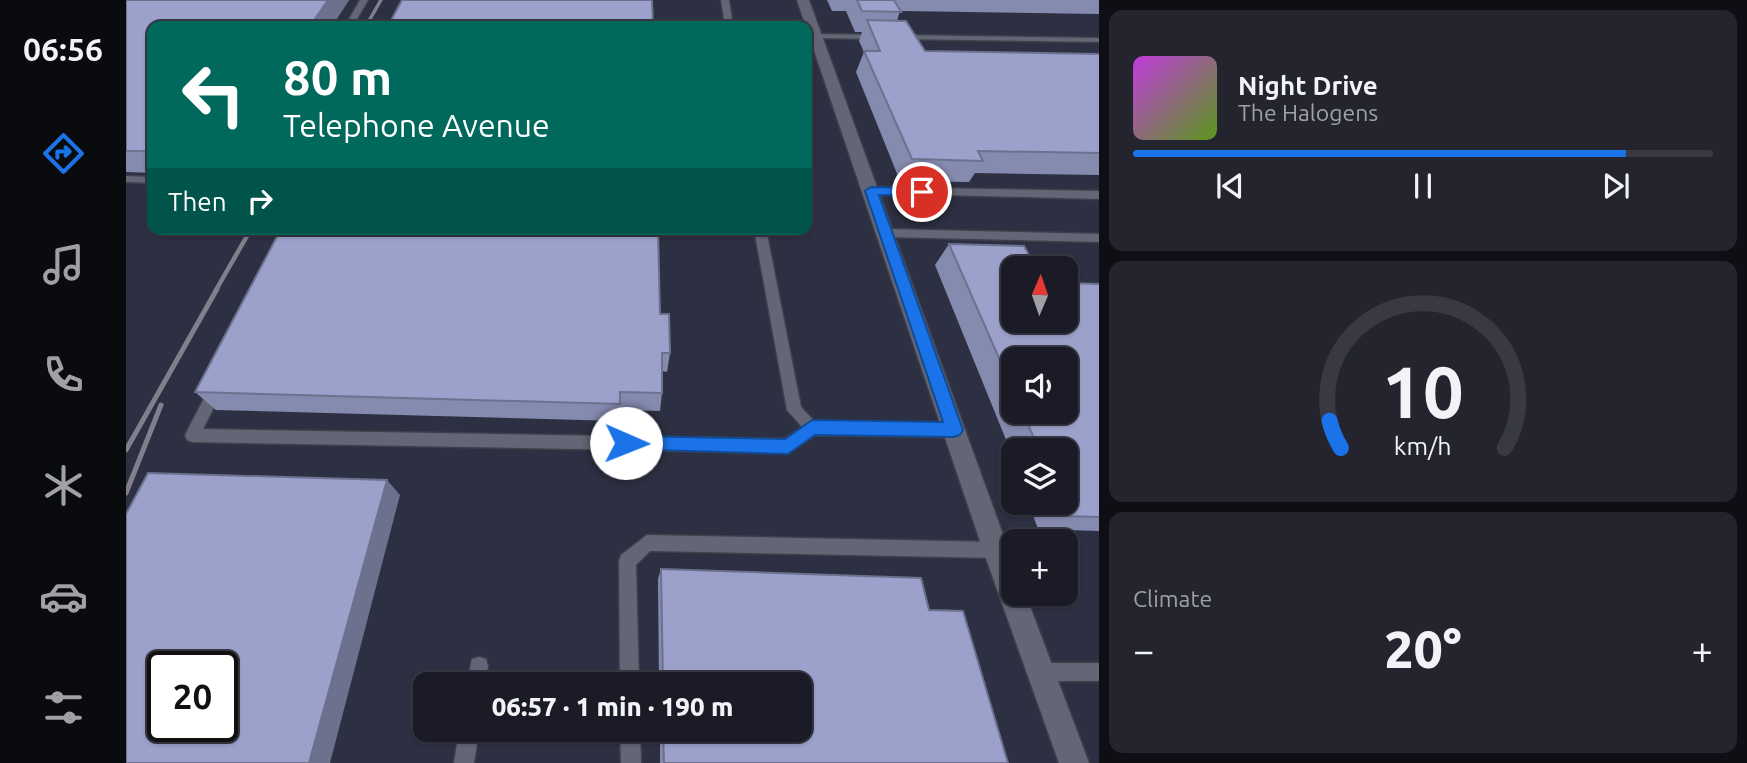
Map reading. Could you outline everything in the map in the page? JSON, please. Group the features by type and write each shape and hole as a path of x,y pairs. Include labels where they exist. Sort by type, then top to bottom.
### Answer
{"street":[{"path":"803,0 811,21"},
{"path":"812,25 996,550 1074,763"}],"lane":[{"path":"352,21 364,0"},
{"path":"725,0 728,21"},
{"path":"816,36 1099,40"},
{"path":"126,179 147,180"},
{"path":"871,191 1099,195"},
{"path":"886,233 1099,238"},
{"path":"761,235 794,410 812,428"},
{"path":"223,374 192,435 788,446 812,428 954,430"},
{"path":"629,672 627,561 647,543 996,550"},
{"path":"1041,672 1099,672"},
{"path":"464,763 468,742"},
{"path":"630,742 631,763"}],"shaded area":[{"path":"126,0 1099,0 1099,763 126,763"}],"building":[{"path":"126,0 328,0 313,21 147,21 147,151 126,151"},
{"path":"402,0 652,0 653,21 391,21"},
{"path":"857,0 894,0 901,12 862,11"},
{"path":"867,20 906,21 925,51 1099,54 1099,153 978,151 983,161 912,159 864,51 880,51"},
{"path":"278,235 658,235 660,314 669,314 670,353 662,353 662,393 620,392 620,404 195,392"},
{"path":"949,244 1024,246 1029,256 1001,256 1001,333 1078,333 1078,283 1099,284 1099,517 1065,515 1078,515 1078,438 1034,438 1028,424 1078,424 1078,347 1001,347 1001,363"},
{"path":"148,473 387,480 309,763 126,763 126,514"},
{"path":"661,569 921,578 929,610 963,611 1008,763 664,763 663,742 812,742 812,672 663,672"}],"railway":[{"path":"369,21 381,0"},
{"path":"216,290 248,235"},
{"path":"126,450 217,289"},
{"path":"126,493 161,405"}],"route":[{"path":"626,443 788,446 812,428 954,430 871,191 922,192"}]}
